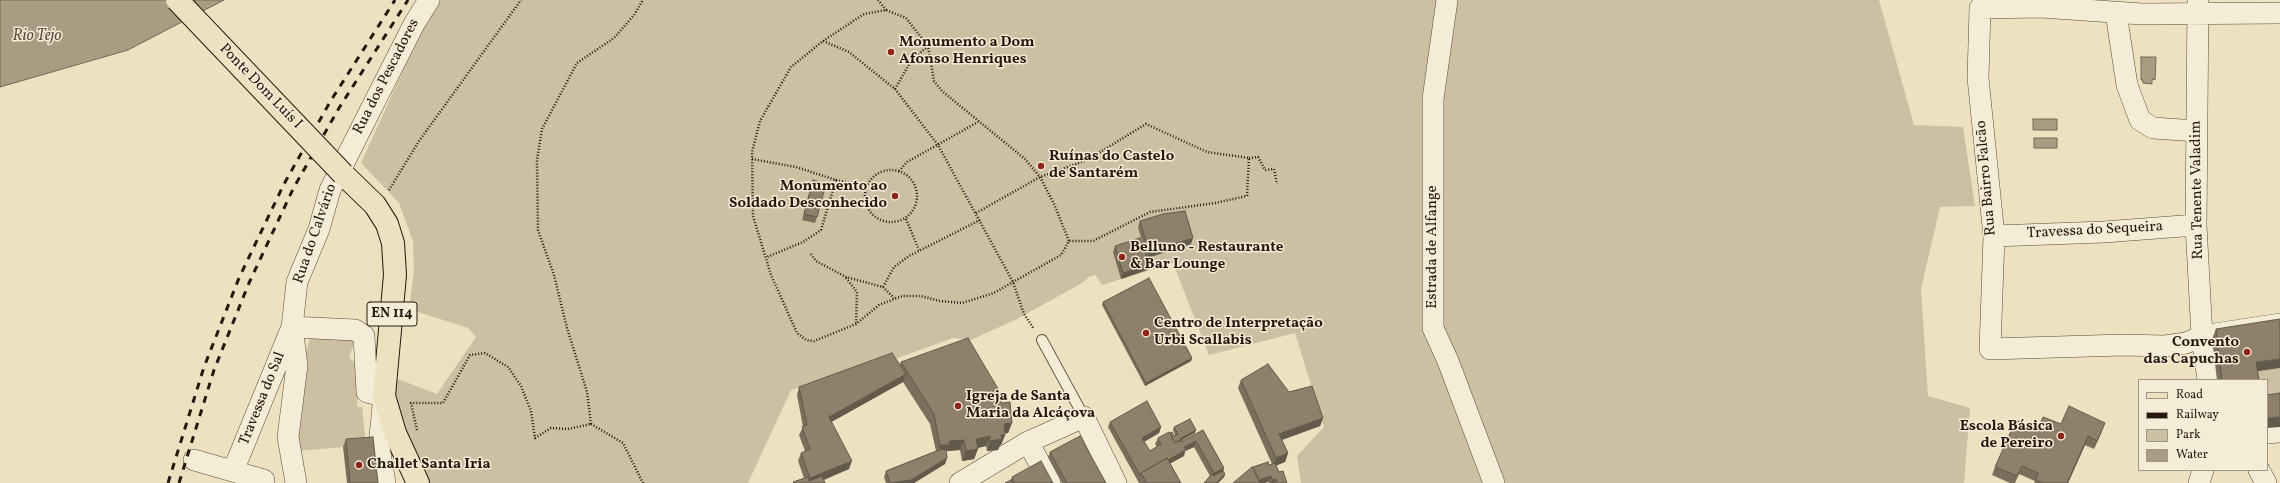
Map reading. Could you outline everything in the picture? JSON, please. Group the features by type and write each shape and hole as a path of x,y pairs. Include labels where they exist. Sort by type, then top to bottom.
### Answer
{"main road":[{"name":"Ponte Dom Luís I","path":"177,0 345,164"},
{"name":"EN 114","path":"345,164 375,205 390,232 395,254 392,310 384,396 395,433 418,483"}],"street":[{"name":"Rua dos Pescadores","path":"345,164 414,24 429,0"},
{"name":"Estrada de Alfange","path":"1447,0 1432,99 1433,328 1454,376 1494,483"},
{"name":"Rua Bairro Falcão","path":"2071,4 1980,8 1978,78 1994,236 1990,349 2123,345 2165,346 2186,343 2202,336"},
{"path":"2071,4 2116,13 2198,7 2257,14 2280,13"},
{"name":"Rua Tenente Valadim","path":"2198,7 2196,225 2202,336 2208,379"},
{"path":"2116,13 2127,85 2140,120 2153,128 2197,131"},
{"name":"Rua do Calvário","path":"296,483 288,436 297,365 292,327 297,282 319,229 330,190 345,164"},
{"name":"Travessa do Sequeira","path":"1994,236 2104,232 2196,225"},
{"path":"2202,336 2280,324"},
{"path":"292,327 355,330 364,336 367,392 384,396 379,447 385,483"},
{"name":"Travessa do Sal","path":"233,471 292,327"},
{"path":"960,483 1028,442 1084,417 1116,483"},
{"path":"2268,433 2280,432"},
{"path":"1028,442 1050,483"},
{"path":"194,460 264,480 262,483"},
{"path":"2199,483 2203,471"},
{"path":"2260,471 2266,483"}],"lane":[{"path":"1042,340 1084,417"}],"path":[{"path":"375,205 387,194 419,141 521,0"},
{"path":"592,424 586,392 567,328 554,275 538,230 537,160 542,129 562,88 577,63 614,38 634,15 642,0"},
{"path":"878,0 886,10 906,18 928,46 934,81 942,91 1025,159 1040,177 1054,204 1069,241"},
{"path":"886,10 864,14 823,41 791,67 760,121 752,159 753,216 772,275 797,333 806,340 814,341 856,324 879,305 902,296 921,296 940,301 962,303 994,293 1061,255 1069,241"},
{"path":"823,41 849,52 895,89 938,144 1013,282 1024,314"},
{"path":"895,89 911,61 928,46"},
{"path":"898,171 907,162 978,122"},
{"path":"976,213 1040,177 1087,160 1146,124 1207,152 1249,158 1258,157 1265,170 1274,169 1276,184"},
{"path":"1069,241 1092,241 1150,212 1215,203 1247,196 1249,158"},
{"path":"752,159 796,167 836,180 866,186"},
{"path":"890,170 898,171 908,175 914,183 918,192 917,202 913,212 906,219 887,223 878,220 866,205 866,186 879,172 890,170"},
{"path":"767,257 803,242 822,230 836,180"},
{"path":"906,219 919,250"},
{"path":"883,287 894,267 919,250 980,220"},
{"path":"811,254 816,262 846,278 883,287 894,299"},
{"path":"846,278 857,292 856,324"},
{"path":"419,435 411,403 443,403 470,355 485,353 508,367 521,386 531,411 535,438 551,428 568,429 592,424 623,443 643,483"}],"green space":[{"path":"435,0 1879,0 1914,125 1963,127 1975,206 1940,207 1921,289 1928,396 1970,408 1964,483 1301,483 1297,456 1324,427 1295,333 1209,355 1173,263 1102,285 1095,275 1089,277 1082,283 1017,319 971,340 953,338 889,361 791,390 748,483 425,483 395,414 395,378 437,394 476,337 468,328 409,309 414,272 413,241 399,203 361,163"},
{"path":"312,332 351,338 354,343 349,357 360,368 357,407 362,407 366,445 297,451 299,374"},
{"path":"2280,368 2280,403 2268,405 2268,379 2254,379 2253,372"}],"water":[{"name":"Rio Tejo","path":"0,0 224,0 128,50 0,87"},
{"path":"2141,57 2156,57 2155,80 2152,79 2152,84 2143,83 2143,80 2141,80"},
{"path":"2033,119 2057,119 2057,130 2033,130"},
{"path":"2034,138 2057,138 2057,148 2034,148"}],"building":[{"path":"813,180 826,184 817,217 804,214"},
{"path":"1185,211 1193,238 1149,252 1140,221 1163,214"},
{"path":"1140,238 1149,265 1123,273 1115,246"},
{"name":"Centro de Interpretação Urbi Scallabis","path":"1149,278 1192,358 1146,383 1103,302"},
{"name":"Convento das Capuchas","path":"2280,319 2280,359 2256,362 2259,379 2222,379 2216,329"},
{"name":"Igreja de Santa Maria da Alcáçova","path":"968,338 1000,392 1002,403 1010,402 1012,423 1004,424 1005,435 1001,435 1002,439 990,441 990,436 976,439 978,449 966,451 964,440 950,441 948,445 940,445 934,414 901,362"},
{"path":"892,353 906,374 829,417 852,461 810,478 801,453 810,449 802,427 807,425 799,387"},
{"path":"1268,364 1289,392 1312,386 1323,418 1279,434 1288,453 1276,458 1241,380"},
{"path":"2280,393 2280,417 2268,418 2268,395"},
{"path":"1147,401 1161,427 1142,438 1150,451 1161,444 1158,438 1169,432 1175,443 1180,440 1181,442 1203,430 1224,468 1214,473 1196,441 1184,447 1186,450 1168,460 1167,458 1140,475 1110,422"},
{"path":"2069,406 2105,423 2097,441 2088,436 2067,483 2043,483 2036,480 2038,473 2022,466 2017,476 1995,467 2016,420 2038,429 2043,417 2061,424"},
{"path":"1190,419 1196,430 1180,439 1182,441 1181,442 1180,440 1175,443 1170,433 1172,432 1174,436 1178,434 1174,427"},
{"path":"1080,436 1106,483 1067,483 1050,452"},
{"name":"Challet Santa Iria","path":"373,437 378,483 350,483 346,439"},
{"path":"946,449 947,458 911,480 890,483 886,471 939,450"},
{"path":"1167,458 1181,483 1147,483 1141,473"},
{"path":"1041,461 1053,483 1015,483 1012,477"},
{"path":"1268,462 1269,465 1275,463 1279,472 1283,471 1287,483 1277,483 1276,479 1272,480 1271,476 1259,480 1253,467"},
{"path":"1252,467 1260,483 1233,483"},
{"path":"1223,471 1225,474 1216,483 1204,483 1212,474 1213,476"},
{"path":"822,476 825,483 793,482 808,477 809,481"},
{"path":"1011,480 1013,483 1005,483"}],"railway":[{"path":"168,483 204,367 239,278 284,184 330,102 395,0"},
{"path":"179,483 214,370 249,283 293,189 339,108 408,0"}],"place":[{"name":"Monumento a Dom Afonso Henriques","path":"891,52"},
{"name":"Ruínas do Castelo de Santarém","path":"1041,166"},
{"name":"Monumento ao Soldado Desconhecido","path":"895,196"},
{"name":"Belluno - Restaurante & Bar Lounge","path":"1122,257"},
{"name":"Centro de Interpretação Urbi Scallabis","path":"1146,333"},
{"name":"Convento das Capuchas","path":"2247,352"},
{"name":"Igreja de Santa Maria da Alcáçova","path":"958,406"},
{"name":"Escola Básica de Pereiro","path":"2061,436"},
{"name":"Challet Santa Iria","path":"359,465"}]}
